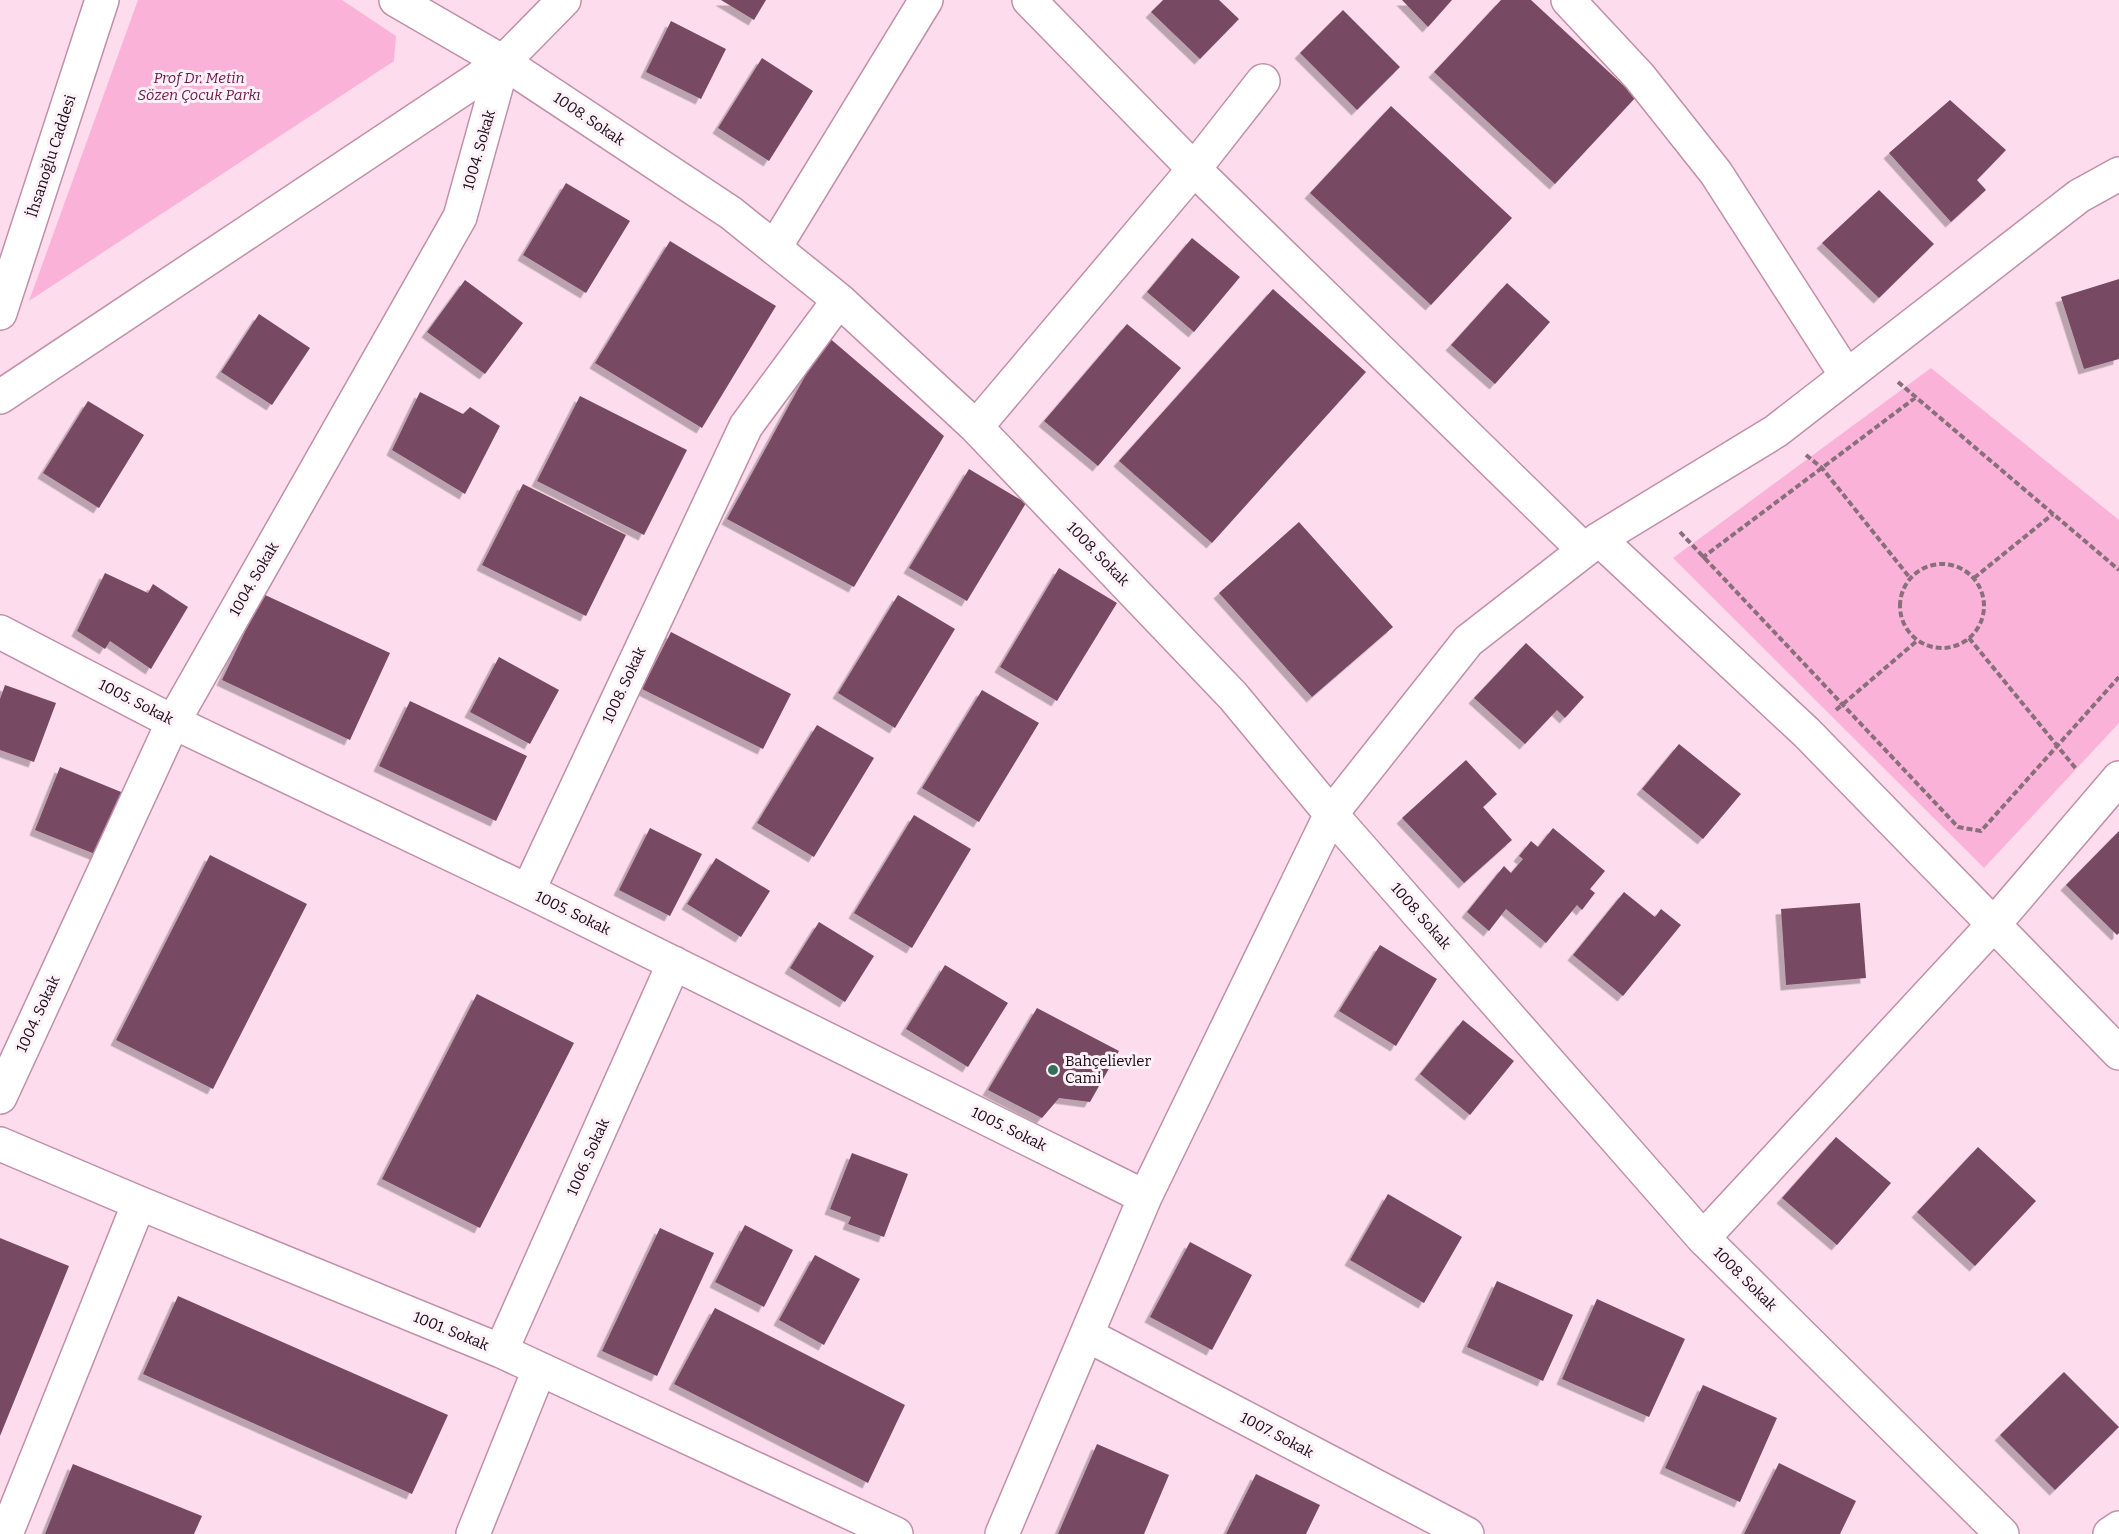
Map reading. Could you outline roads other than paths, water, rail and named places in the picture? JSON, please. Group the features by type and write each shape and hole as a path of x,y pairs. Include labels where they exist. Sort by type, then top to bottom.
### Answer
{"street":[{"name":"İhsanoğlu Caddesi","path":"0,313 102,0"},
{"name":"1008. Sokak","path":"396,0 503,62 731,213 839,300 976,427 1233,696 1331,814 1703,1238 2002,1534"},
{"path":"0,397 503,62 564,0"},
{"path":"775,247 926,0"},
{"path":"1029,0 1194,169 1592,545 1807,733 2119,1053"},
{"path":"1568,0 1639,76 1716,173 1858,366"},
{"name":"1004. Sokak","path":"0,1097 173,722 460,217 503,62"},
{"path":"976,427 1194,169 1263,81"},
{"path":"1002,1534 1145,1197 1331,814 1468,641 1592,545 1776,431 2079,196 2119,174"},
{"name":"1008. Sokak","path":"528,891 746,426 839,300"},
{"name":"1005. Sokak","path":"0,632 173,722 528,891 1145,1197"},
{"path":"1703,1238 1994,924 2110,788"},
{"name":"1006. Sokak","path":"501,1351 674,963"},
{"name":"1001. Sokak","path":"0,1144 501,1351 896,1534"},
{"path":"6,1534 139,1203"},
{"name":"1007. Sokak","path":"1087,1335 1467,1534"},
{"path":"473,1534 539,1370"},
{"path":"2110,1534 2119,1528"}],"place":[{"name":"Bahçelievler Cami","path":"1053,1070"}],"park label":[{"name":"Prof Dr. Metin Sözen Çocuk Parkı","path":"199,86"}]}
